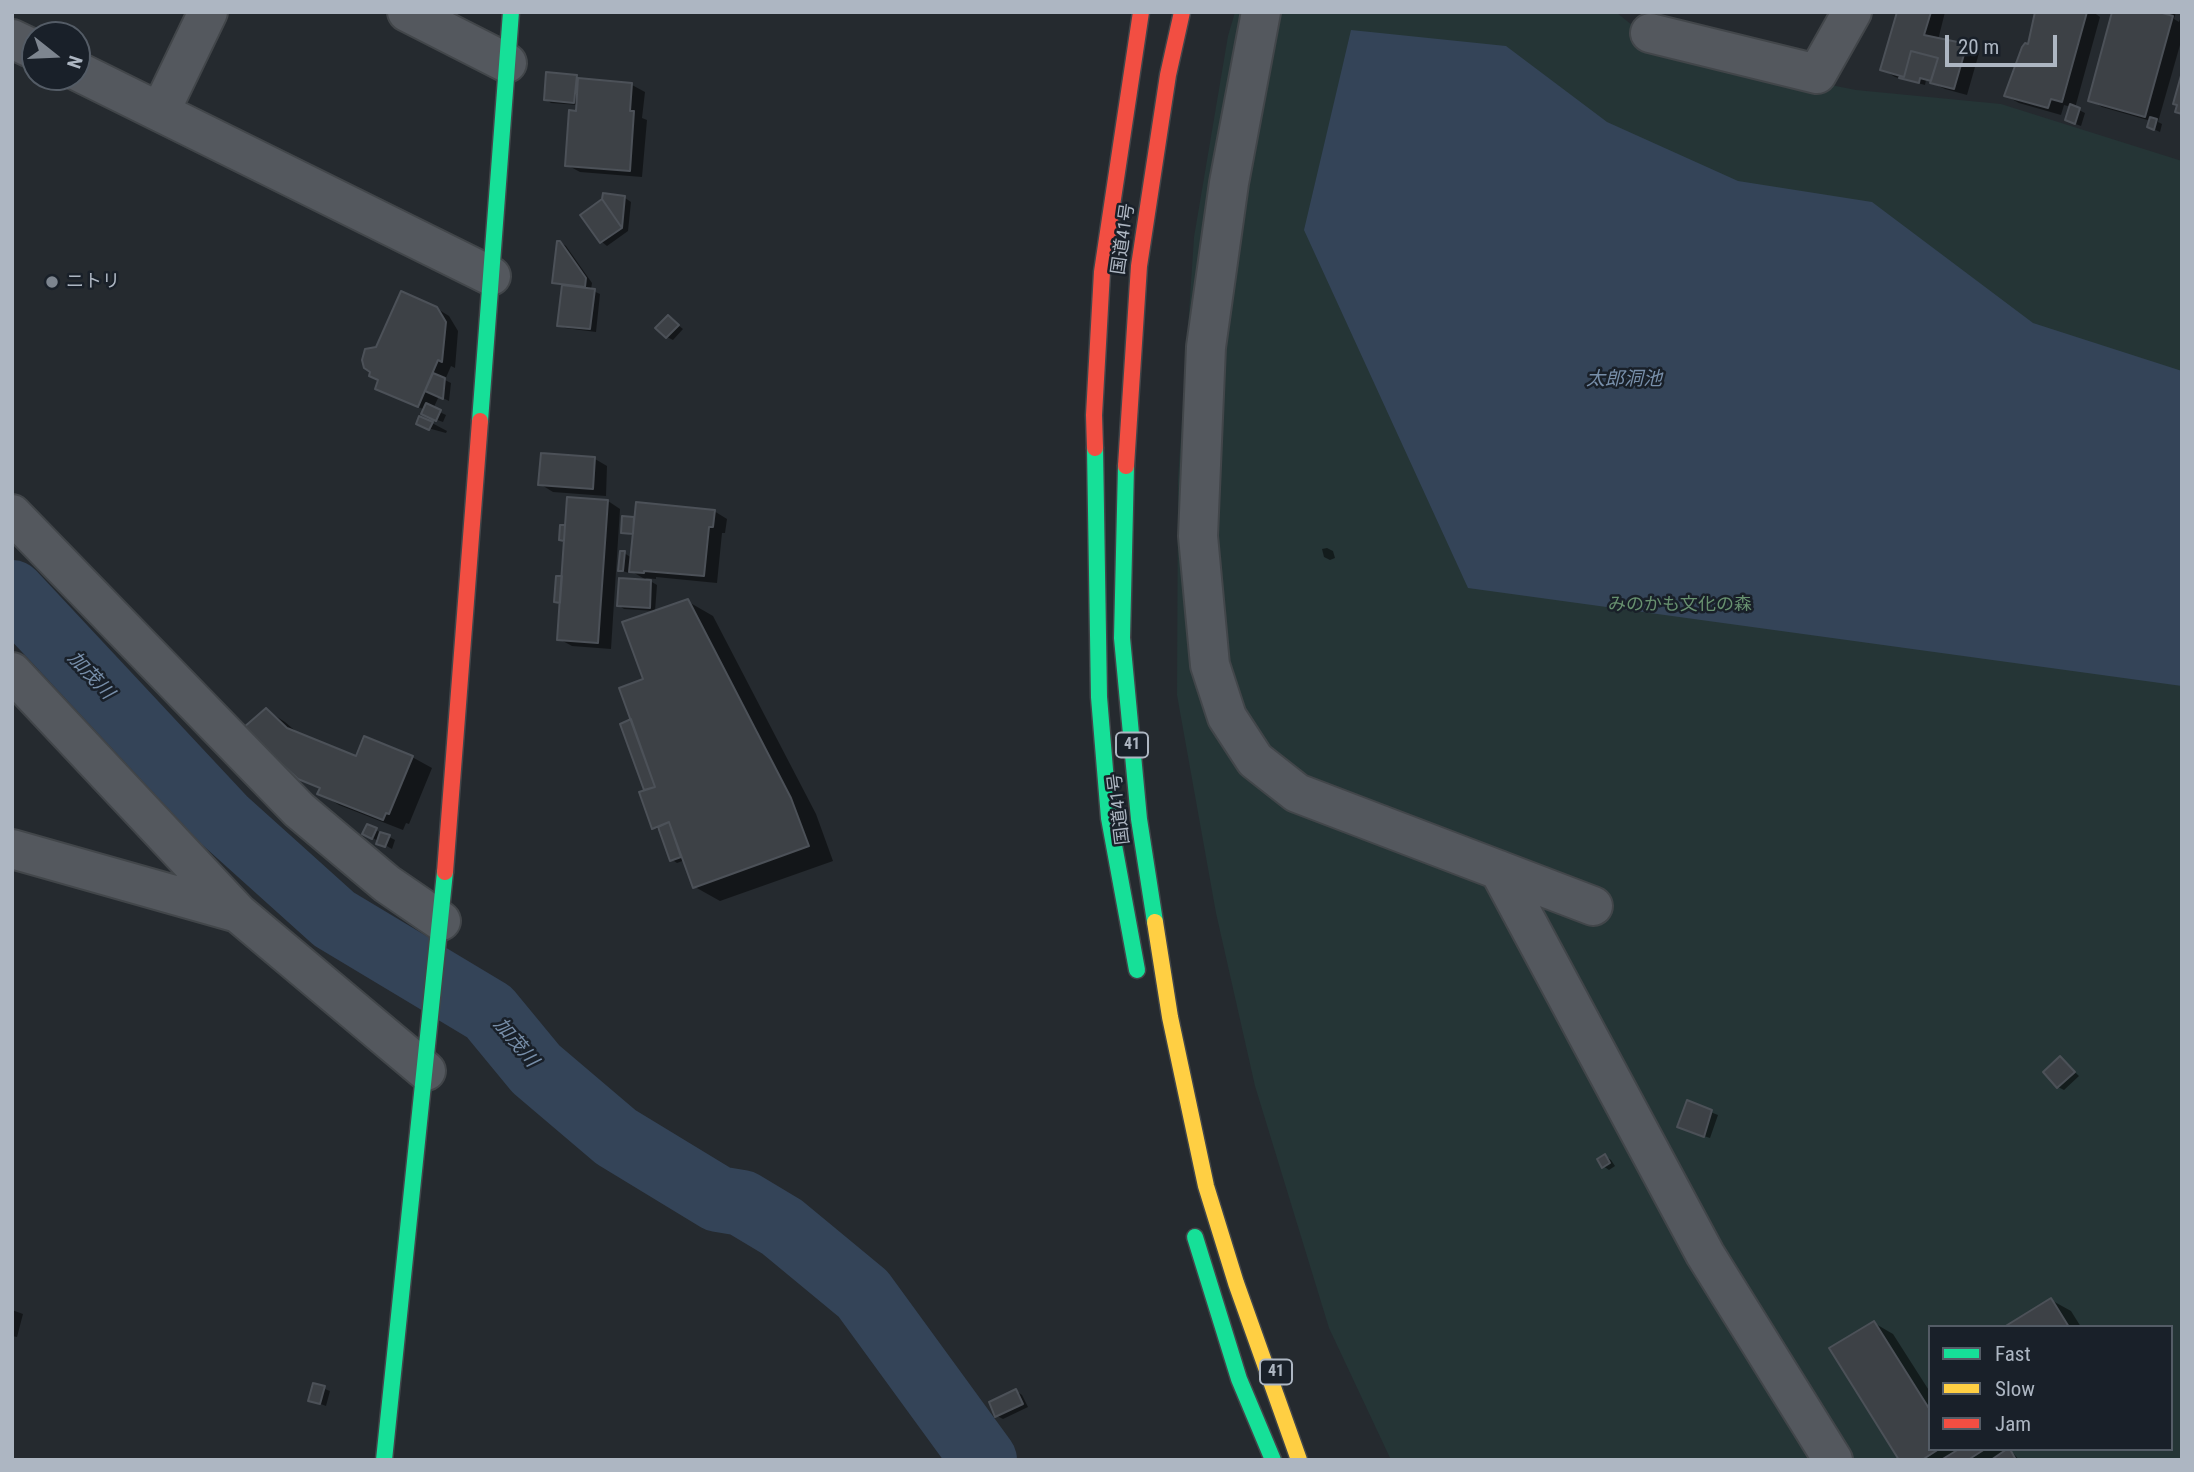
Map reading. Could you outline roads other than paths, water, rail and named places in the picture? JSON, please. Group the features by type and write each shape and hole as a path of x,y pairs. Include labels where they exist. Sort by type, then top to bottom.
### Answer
{"main road":[{"path":"384,1460 441,920 511,12"},
{"name":"国道41号","path":"1140,991 1109,817 1098,697 1094,415 1102,272 1141,12"},
{"name":"国道41号","path":"1182,12 1168,75 1139,267 1126,452 1122,638 1139,819 1170,1017 1206,1186 1237,1283 1305,1454"},
{"name":"41","path":"1192,1226 1239,1379 1260,1460"},
{"name":"41","path":"1239,1379 1273,1460"}],"street":[{"path":"160,112 208,12"},
{"path":"407,12 507,63"},
{"path":"1261,12 1229,183 1206,347 1198,536 1210,665 1227,717 1255,760 1297,793 1593,906"},
{"path":"1650,33 1817,74 1852,12"},
{"path":"91,78 491,276"},
{"path":"12,514 299,810 387,884 441,920"},
{"path":"12,672 238,913 426,1071"},
{"path":"12,849 238,913"},
{"path":"1499,870 1706,1254 1833,1460"}],"water":[{"name":"太郎洞池","path":"1351,30 1506,46 1607,122 1738,181 1872,202 2033,323 2182,371 2182,686 1468,588 1304,230"}],"waterway":[{"name":"加茂川","path":"12,593 224,820 334,919 489,1012 536,1069 616,1137 718,1199 742,1203 782,1227 863,1294 984,1460"}],"place":[{"name":"ニトリ","path":"52,282"}],"park label":[{"name":"みのかも文化の森","path":"1680,605"}]}
